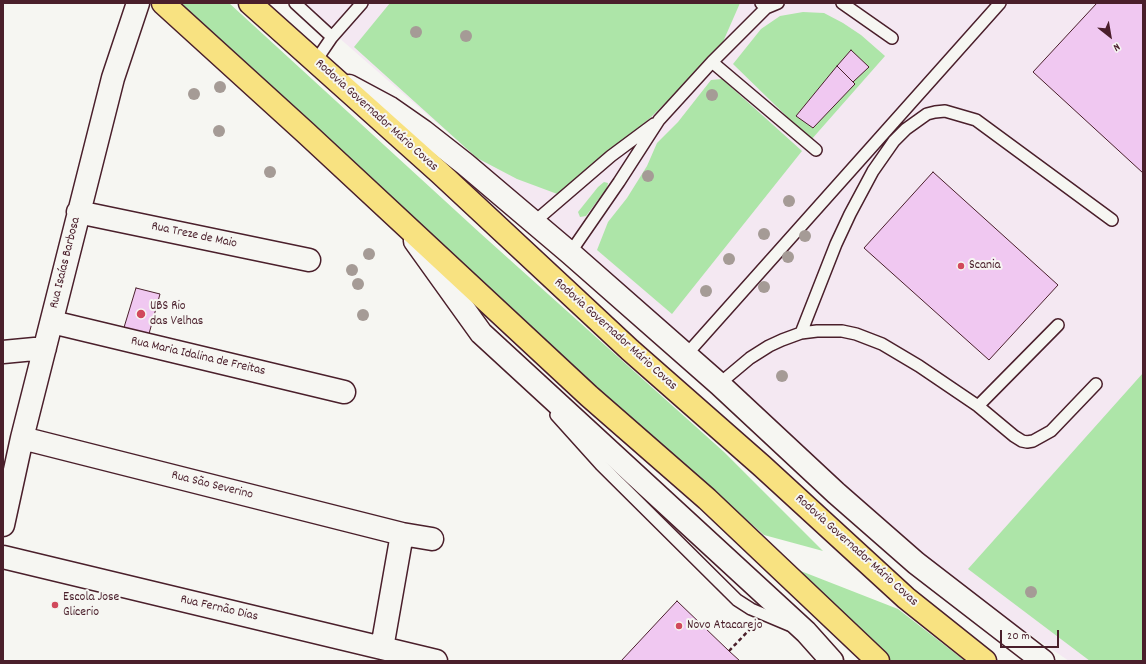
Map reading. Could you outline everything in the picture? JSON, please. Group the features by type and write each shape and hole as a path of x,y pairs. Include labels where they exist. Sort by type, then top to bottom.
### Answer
{"highway":[{"path":"163,3 398,218 589,396 707,499 878,661"},
{"name":"Rodovia Governador Mário Covas","path":"250,3 440,173 630,350 762,466 906,598 985,661"}],"street":[{"name":"Rua Isaías Barbosa","path":"3,525 22,438 52,322 78,212 113,78 138,3"},
{"path":"333,78 390,108 423,131 465,164 570,253 720,384 836,493 916,563 1043,661"},
{"name":"Rua Treze de Maio","path":"78,212 310,260"},
{"path":"398,218 481,333 806,632 832,661"},
{"name":"Rua Maria Idalina de Freitas","path":"52,322 344,392"},
{"path":"3,352 45,348"},
{"name":"Rua São Severino","path":"22,438 402,534 432,539"},
{"path":"393,654 402,534"},
{"name":"Rua Fernão Dias","path":"3,557 393,654 436,661"}],"lane":[{"path":"295,3 332,37"},
{"path":"315,62 332,37 362,3"},
{"path":"570,253 619,182 659,120 763,5 778,3"},
{"path":"842,3 892,38"},
{"path":"686,355 1000,3"},
{"path":"712,62 816,150"},
{"path":"801,333 836,244 873,171 894,141 906,128 927,114 945,111 976,120 1112,220"},
{"path":"533,223 611,156 659,120"},
{"path":"978,406 1058,325"},
{"path":"720,384 750,358 769,346 801,333 817,331 842,331 856,334 882,344 919,366 978,406 1022,441 1032,441 1051,431 1096,384"},
{"path":"481,333 601,465 737,600 752,609 806,632"}],"path":[{"path":"729,651 764,614"}],"shaded area":[{"path":"299,3 1143,3 1143,661 1069,661 957,585 588,261 477,158"}],"green space":[{"path":"180,3 229,3 480,233 724,452 823,551 764,535 577,371 316,134"},
{"path":"390,3 740,3 719,51 650,118 560,195 517,179 477,158 354,47"},
{"path":"803,12 824,13 843,23 861,35 885,56 811,140 733,64 761,29 780,16"},
{"path":"722,79 802,151 672,314 597,250 608,222 627,198 647,166 657,143 678,122 711,80"},
{"path":"604,182 608,183 607,188 586,216 580,217 578,212 598,187"},
{"path":"1143,373 1143,661 1090,661 968,569"},
{"path":"788,566 898,609 965,661 891,661"}],"building":[{"path":"1097,3 1143,3 1143,173 1033,72"},
{"path":"851,50 869,67 853,82 837,66"},
{"path":"837,66 855,84 813,128 796,116"},
{"name":"Scania","path":"933,172 1058,285 989,360 864,248"},
{"name":"UBS Rio das Velhas","path":"136,288 160,294 147,341 122,334"},
{"name":"Novo Atacarejo","path":"677,601 729,651 740,661 621,661"}],"place":[{"name":"Scania","path":"961,266"},
{"name":"UBS Rio das Velhas","path":"141,314"},
{"name":"Escola Jose Glicerio","path":"55,605"},
{"name":"Novo Atacarejo","path":"679,626"}]}
